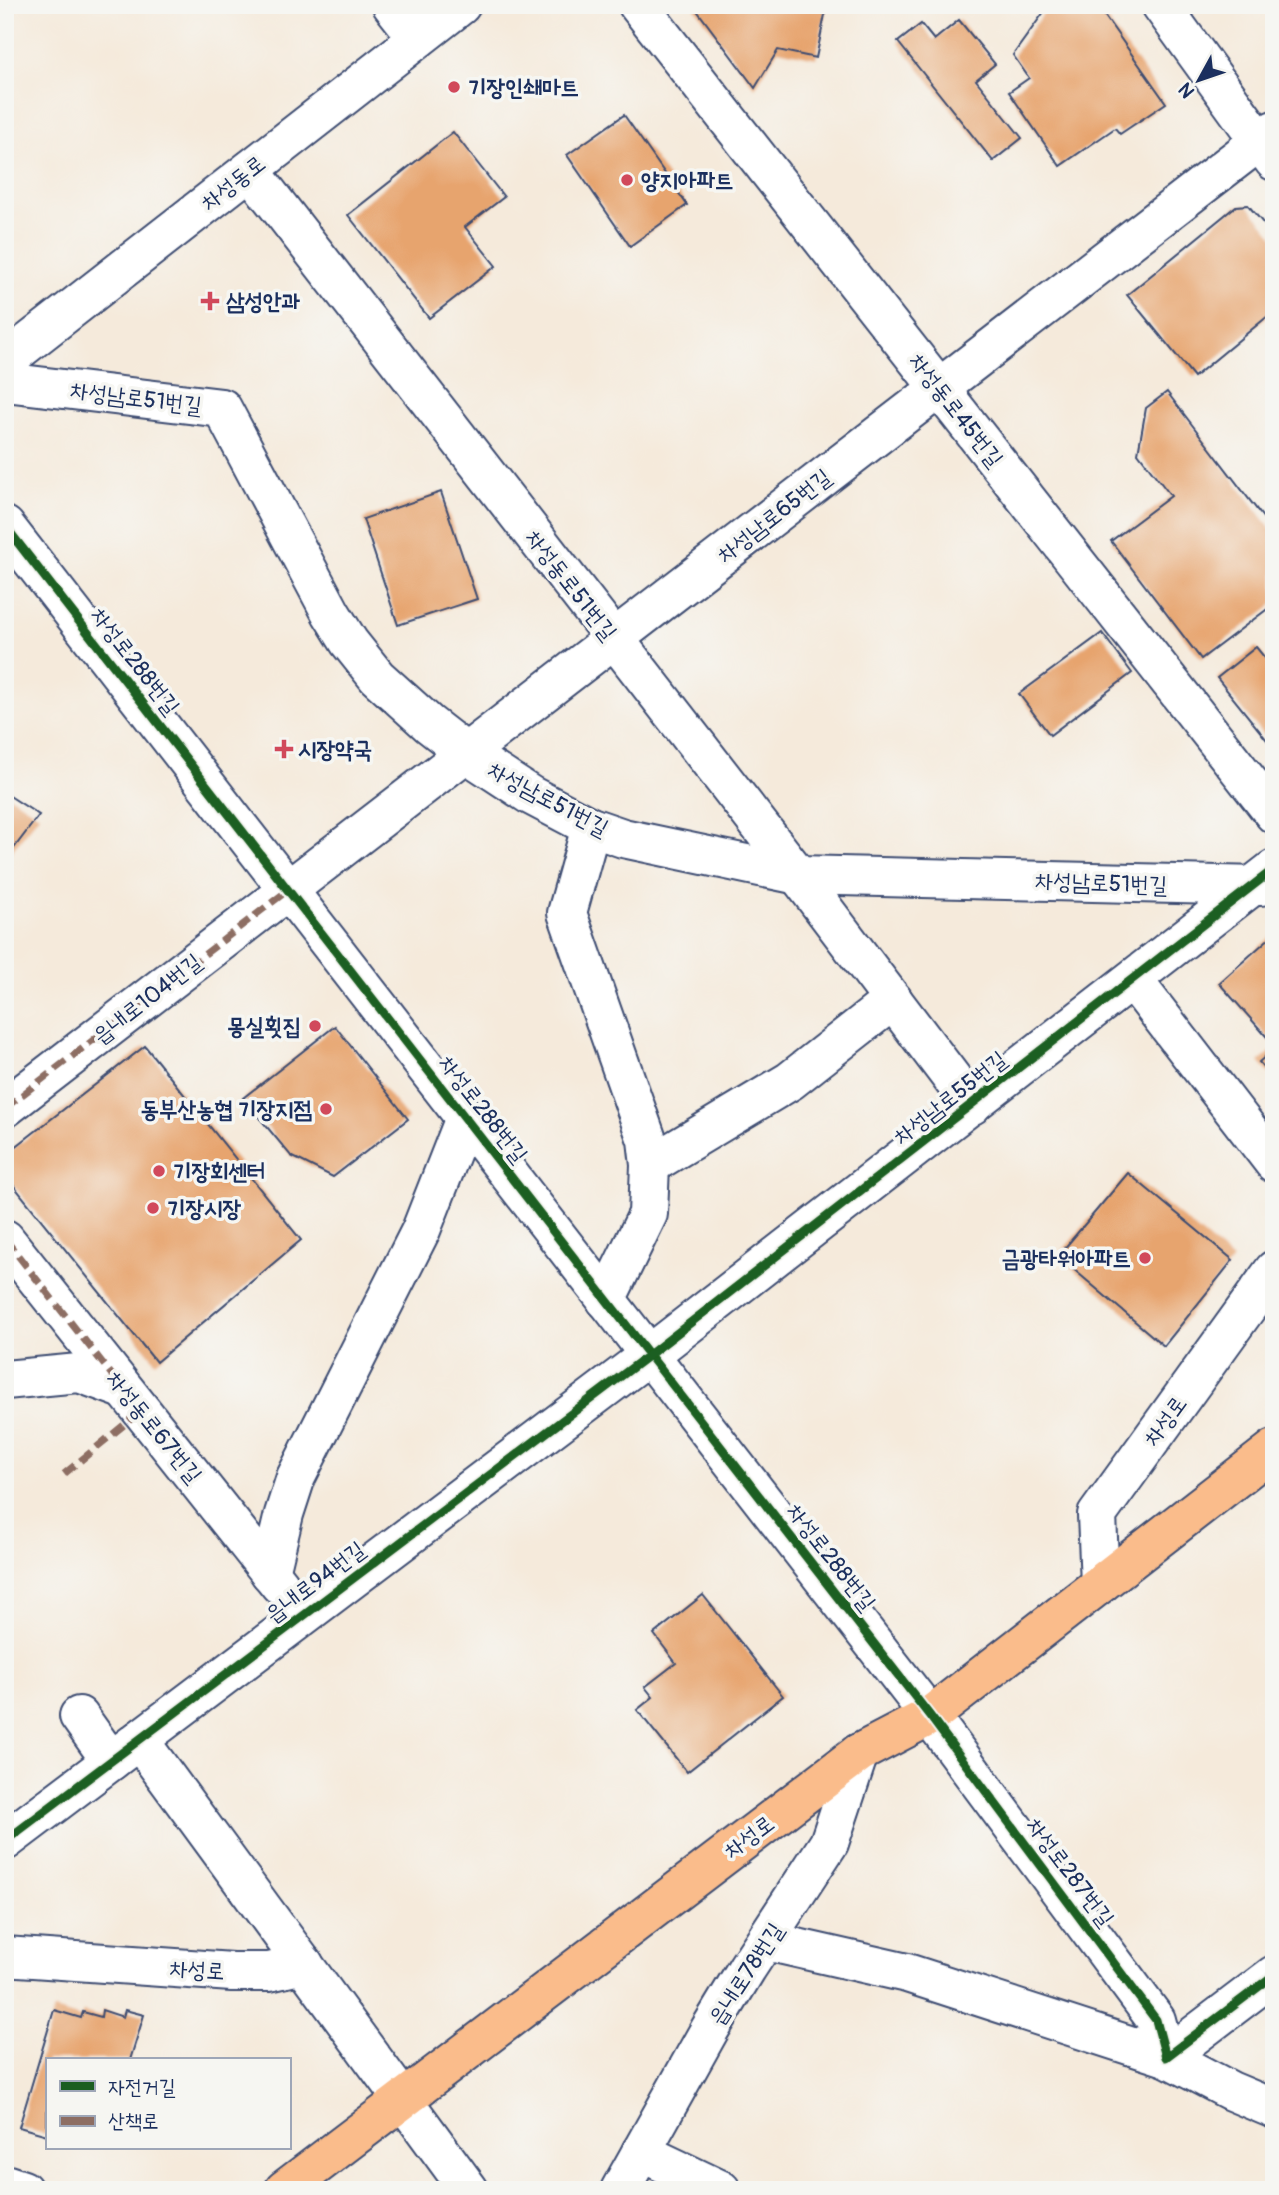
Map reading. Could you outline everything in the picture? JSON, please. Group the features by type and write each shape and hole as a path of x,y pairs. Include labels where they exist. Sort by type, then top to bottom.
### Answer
{"main road":[{"name":"차성로","path":"284,2190 859,1753 930,1716 1274,1449"}],"street":[{"path":"392,5 418,38"},
{"name":"차성동로","path":"5,360 461,5"},
{"name":"차성동로45번길","path":"638,5 1274,814"},
{"path":"1161,5 1269,144"},
{"name":"차성남로65번길","path":"288,890 939,388 1269,144"},
{"name":"차성동로51번길","path":"250,170 798,875 972,1105"},
{"name":"차성남로51번길","path":"5,382 222,408 349,642 377,677 466,753 530,795 591,827 623,838 798,875 1266,881"},
{"name":"차성로288번길","path":"5,526 930,1716"},
{"path":"591,827 566,913 647,1140 650,1165 648,1214 606,1300"},
{"name":"차성남로55번길","path":"649,1355 1133,980 1266,881"},
{"name":"읍내로104번길","path":"5,1108 288,890"},
{"path":"1133,980 1274,1163"},
{"path":"650,1165 790,1081 893,1000"},
{"path":"270,1573 296,1477 421,1230 465,1118"},
{"name":"차성동로67번길","path":"5,1239 124,1389 176,1437 270,1573 304,1615"},
{"name":"차성로","path":"1100,1584 1097,1515 1274,1270"},
{"name":"읍내로94번길","path":"5,1841 649,1355"},
{"path":"5,1380 79,1373 124,1389"},
{"path":"79,1716 125,1751 304,1964 469,2190"},
{"name":"차성로287번길","path":"930,1716 1156,2020 1166,2057"},
{"name":"읍내로78번길","path":"620,2190 710,2029 829,1843 859,1753"},
{"path":"766,1941 907,1973 1166,2057 1231,2091 1274,2109"},
{"name":"차성로","path":"5,1956 232,1972 269,1972 304,1964"},
{"path":"1166,2057 1274,1975"},
{"path":"641,2152 721,2190"},
{"path":"5,2184 23,2190"}],"building":[{"path":"693,5 827,5 816,58 778,50 755,88"},
{"path":"1049,5 1097,5 1166,103 1120,134 1115,128 1060,166 1009,92 1029,78 1013,55"},
{"path":"959,20 995,64 976,80 1022,138 993,161 898,42 921,24 934,40"},
{"name":"양지아파트","path":"624,115 687,205 630,246 567,155"},
{"path":"453,132 504,197 465,227 496,266 429,318 348,215"},
{"path":"1248,205 1274,236 1274,311 1194,377 1127,295 1236,206"},
{"path":"1167,392 1274,532 1274,604 1201,659 1111,541 1171,496 1138,453 1146,408"},
{"path":"441,492 477,599 398,625 363,519"},
{"path":"1102,633 1132,673 1050,735 1019,694"},
{"path":"1256,647 1274,669 1274,749 1217,678"},
{"path":"5,793 39,815 5,860"},
{"path":"1274,934 1274,1045 1219,983"},
{"name":"동부산농협 기장지점","path":"335,1026 408,1119 333,1177 291,1156 243,1098"},
{"name":"기장시장","path":"145,1046 301,1240 156,1362 5,1175 5,1155"},
{"path":"1274,1049 1274,1079 1259,1062"},
{"name":"금광타워아파트","path":"1128,1173 1233,1260 1164,1346 1058,1256"},
{"path":"703,1595 783,1696 687,1772 637,1710 653,1697 645,1687 676,1663 654,1634"},
{"path":"54,2010 81,2018 83,2012 101,2017 102,2010 123,2017 125,2010 144,2015 131,2058 46,2058 46,2135 19,2127"}],"marked path":[{"path":"5,1108 288,890"},
{"path":"5,1239 123,1389"},
{"path":"64,1474 141,1411"}],"cycle path":[{"path":"5,526 930,1716 1156,2020 1166,2057 1274,1975"},
{"path":"5,1841 649,1355 1274,869"}],"place":[{"name":"기장인쇄마트","path":"454,87"},
{"name":"양지아파트","path":"627,180"},
{"name":"삼성안과","path":"210,301"},
{"name":"시장약국","path":"284,749"},
{"name":"몽실횟집","path":"315,1026"},
{"name":"동부산농협 기장지점","path":"326,1109"},
{"name":"기장회센터","path":"159,1171"},
{"name":"기장시장","path":"153,1208"},
{"name":"금광타워아파트","path":"1145,1258"}]}
